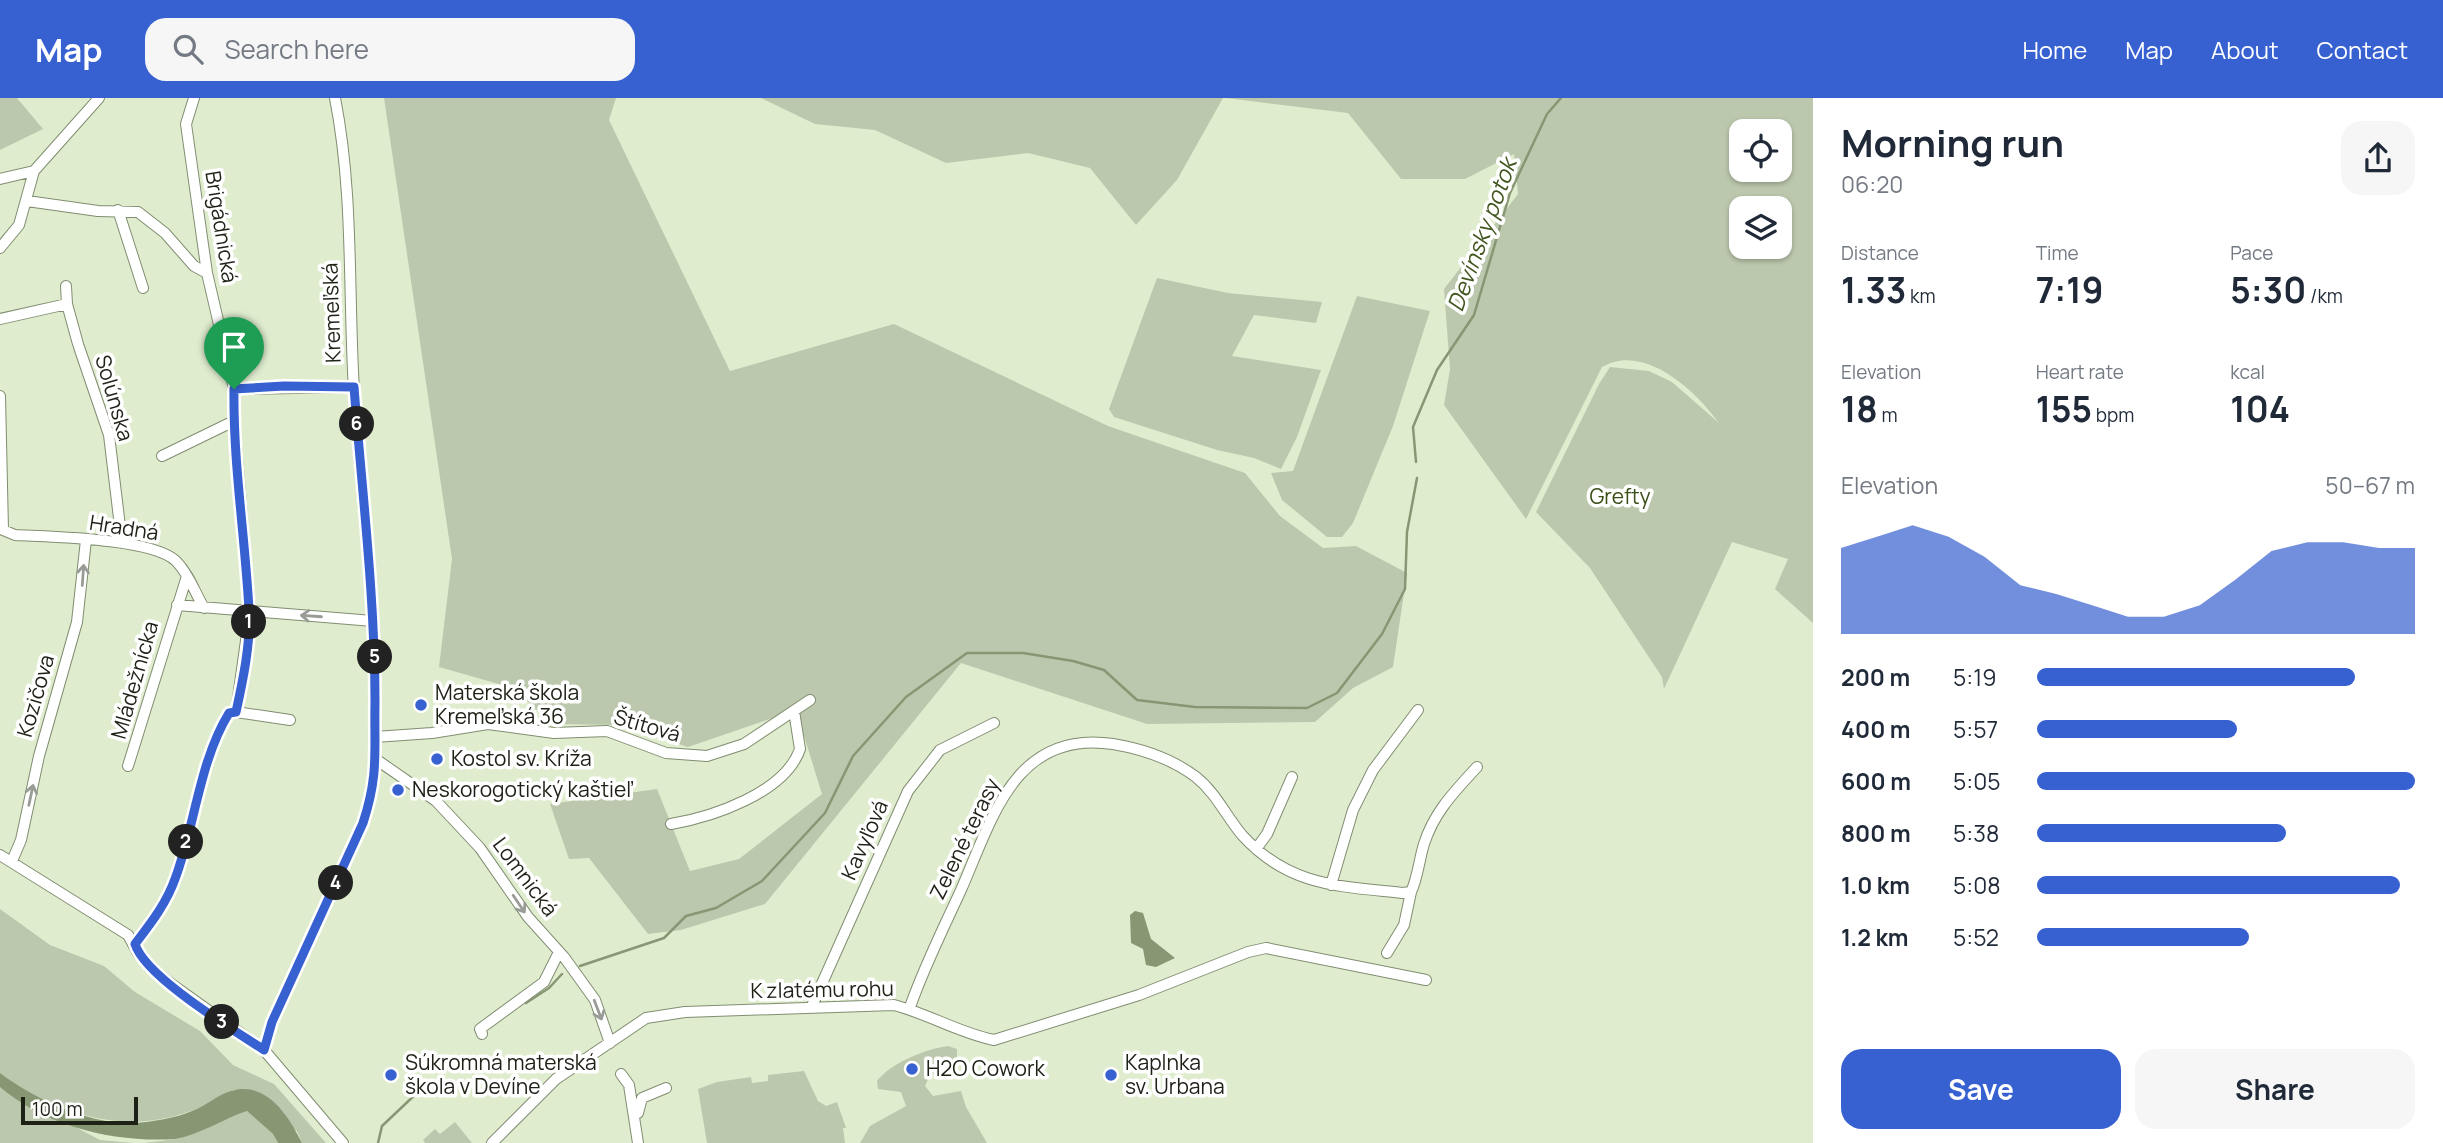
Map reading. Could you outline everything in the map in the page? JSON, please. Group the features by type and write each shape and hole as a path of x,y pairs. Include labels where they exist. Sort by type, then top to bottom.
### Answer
{"street":[{"path":"0,248 19,225 34,171 99,98"},
{"name":"Brigádnická","path":"194,98 187,124 207,273 234,389 234,421 250,612 236,712"},
{"name":"Kremeľská","path":"264,1050 272,1022 363,823 373,793 377,760 373,621 354,387 353,306 339,119 335,98"},
{"path":"0,179 34,171"},
{"path":"27,201 98,211 138,212 148,217 194,266 207,273"},
{"path":"118,210 143,288"},
{"name":"Solúnska","path":"66,286 67,304 109,435 122,543"},
{"path":"0,319 67,304"},
{"path":"234,389 354,387"},
{"name":"Hradná","path":"0,396 4,468 1,521 6,532 122,543 171,556 187,576 204,608"},
{"path":"162,456 234,421"},
{"name":"Kozičova","path":"12,861 21,840 39,756 77,622 86,540"},
{"name":"Mládežnícka","path":"128,765 140,736 187,576"},
{"name":"Mládežnícka","path":"177,605 204,608"},
{"path":"204,608 373,621"},
{"name":"Štítová","path":"375,737 432,733 488,724 554,733 607,732 666,753 707,756 744,744 810,700"},
{"path":"1331,885 1353,810 1373,769 1418,710"},
{"path":"671,824 722,813 779,778 800,749 794,711"},
{"path":"135,944 162,907 180,865 220,732 229,713 290,720"},
{"name":"Kavyľová","path":"811,1008 908,791 940,750 994,723"},
{"name":"Zelené terasy","path":"909,1007 1004,793 1031,763 1049,751 1087,742 1128,746 1157,755 1198,779 1256,849 1292,873 1331,885 1411,892"},
{"name":"Lomnická","path":"377,760 436,801 480,848 528,917 559,952 595,1000 610,1042"},
{"path":"1387,953 1404,925 1424,845 1439,809 1477,767"},
{"path":"1256,849 1267,834 1292,777"},
{"path":"0,855 128,935 138,953 160,976 264,1050 343,1143"},
{"name":"K zlatému rohu","path":"492,1143 556,1079 646,1018 655,1016 685,1012 886,1004 909,1007 971,1035 1000,1039 1071,1014 1139,995 1248,952 1266,948 1350,967 1426,980"},
{"path":"482,1034 480,1029 544,982 559,952"},
{"path":"621,1074 629,1085 637,1140"},
{"path":"637,1140 641,1133 639,1101 666,1088"}],"green space":[{"path":"0,98 17,98 43,129 0,150"},
{"path":"384,98 616,98 609,120 730,371 894,324 1108,426 1245,473 1280,516 1323,548 1356,546 1407,573 1393,667 1353,688 1315,722 1147,724 961,663 765,904 681,930 648,934 589,858 569,859 550,804 657,789 690,871 739,859 822,794 796,710 688,747 620,725 552,724 513,688 439,667 452,559"},
{"path":"761,98 1223,98 1177,180 1136,225 1090,168 1028,153 946,163 875,130 815,124"},
{"name":"Grefty","path":"1226,98 1813,98 1813,623 1775,589 1788,559 1732,542 1664,689 1662,677 1590,568 1536,512 1610,367 1649,371 1672,382 1719,423 1683,385 1651,365 1618,361 1602,367 1526,519 1444,405 1450,369 1444,289 1518,194 1514,154 1465,179 1401,179 1348,113"},
{"path":"1157,278 1228,293 1322,302 1316,323 1254,315 1232,356 1321,370 1297,437 1281,469 1254,458 1217,450 1114,417 1109,409"},
{"path":"1357,296 1430,311 1393,426 1353,523 1342,537 1327,537 1282,500 1271,473 1293,471"},
{"path":"0,909 50,945 104,966 135,992 200,1031 233,1065 274,1084 326,1143 302,1143 297,1131 234,1090 197,1109 165,1118 115,1121 67,1110 44,1100 0,1073"},
{"path":"948,1046 957,1049 957,1057 929,1077 925,1086 933,1096 961,1091 966,1107 987,1143 860,1143 870,1126 906,1106 901,1092 878,1089 877,1081 883,1074 909,1058"},
{"path":"804,1071 818,1101 826,1106 837,1102 846,1128 843,1128 845,1143 707,1143 698,1089 717,1082 751,1077 752,1083 768,1081 768,1075"},
{"path":"0,1087 100,1140 134,1143 0,1143"},
{"path":"247,1111 273,1134 278,1143 143,1143 178,1139"},
{"path":"455,1122 472,1143 425,1143 423,1140 435,1129 440,1134"}],"shaded area":[{"path":"1135,911 1143,913 1151,939 1175,958 1156,967 1146,965 1143,949 1131,943 1130,915"},
{"path":"0,1073 46,1101 81,1115 116,1122 134,1123 171,1118 197,1109 231,1091 255,1091 275,1103 302,1143 278,1143 273,1134 247,1111 176,1139 153,1140 106,1135 39,1113 0,1087"}],"waterway":[{"name":"Devínsky potok","path":"1416,462 1413,427 1437,370 1474,315 1510,193 1547,114 1561,98"},
{"name":"Devínsky potok","path":"580,966 664,938 686,916 716,908 762,881 825,813 853,756 906,697 967,653 1023,653 1073,661 1104,670 1137,700 1195,707 1307,708 1337,693 1382,634 1405,589 1407,532 1417,478"},
{"name":"Devínsky potok","path":"526,1003 549,988 562,974"},
{"name":"Devínsky potok","path":"378,1143 382,1126 418,1092"}],"place":[{"name":"Materská škola Kremeľská 36","path":"421,705"},
{"name":"Kostol sv. Kríža","path":"437,759"},
{"name":"Neskorogotický kaštieľ","path":"398,790"},
{"name":"H2O Cowork","path":"912,1069"},
{"name":"Súkromná materská škola v Devíne","path":"391,1075"},
{"name":"Kaplnka sv. Urbana","path":"1111,1075"}],"route":[{"path":"284,386 354,387 375,651 377,760 373,793 363,823 307,950 272,1022 264,1050 160,976 138,953 135,944 162,907 174,882 215,745 229,713 236,712 242,686 250,612 234,421 234,389 284,386"}]}
